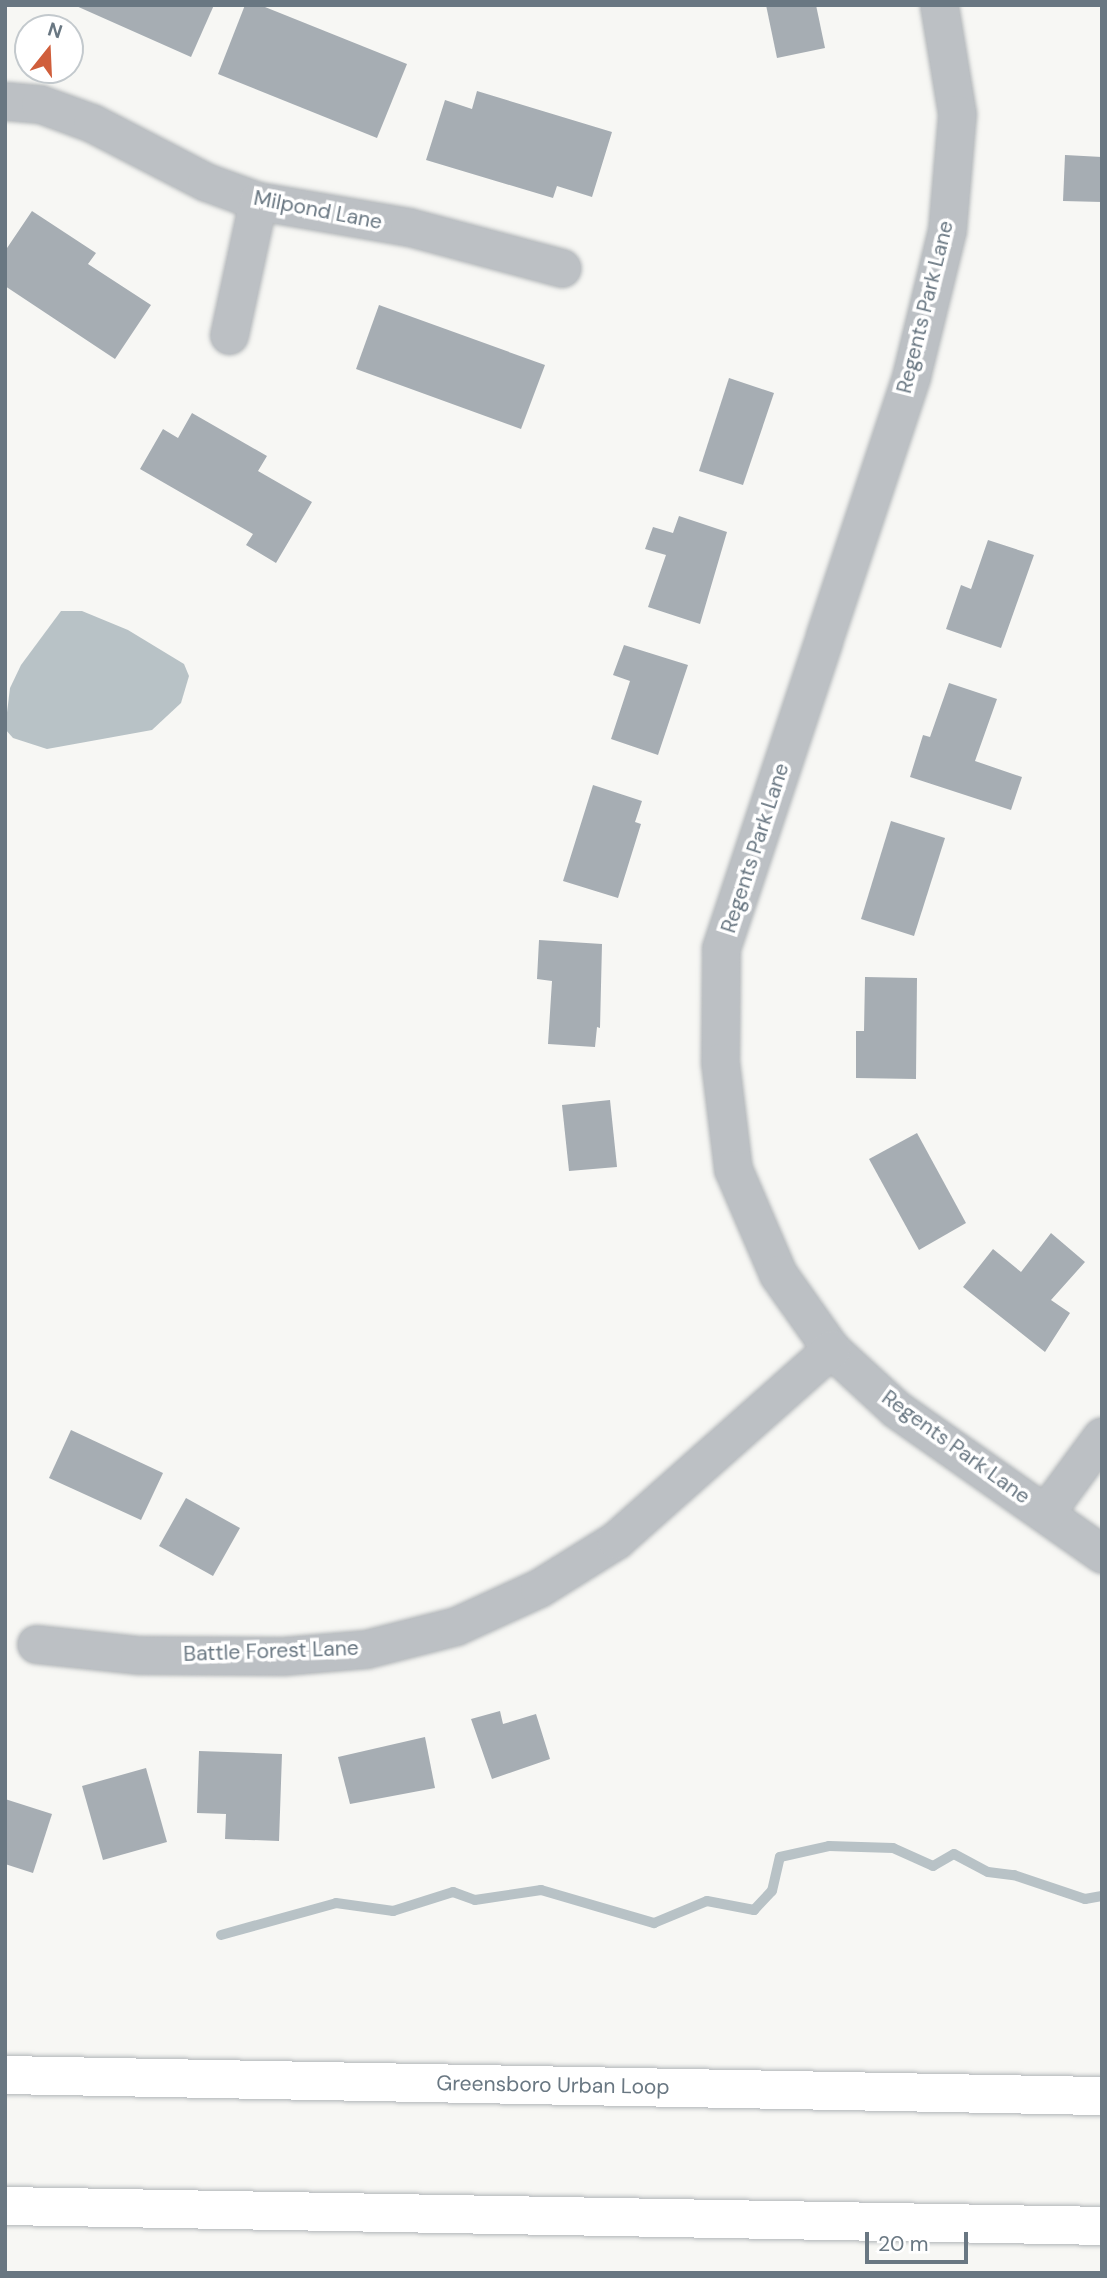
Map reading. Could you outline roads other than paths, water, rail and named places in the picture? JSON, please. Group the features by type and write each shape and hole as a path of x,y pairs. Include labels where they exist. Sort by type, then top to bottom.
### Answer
{"highway":[{"name":"Greensboro Urban Loop","path":"5,2075 1102,2096"},
{"path":"5,2206 1102,2225"}],"street":[{"name":"Regents Park Lane","path":"939,5 957,114 947,230 911,377 722,948 720,1062 733,1169 778,1274 831,1349 896,1409 1046,1512 1102,1554"},
{"name":"Milpond Lane","path":"5,101 40,104 92,123 206,182 258,201 409,227 562,268"},
{"path":"229,335 258,201"},
{"name":"Battle Forest Lane","path":"36,1644 139,1655 283,1656 366,1649 456,1626 539,1588 616,1540 831,1349"},
{"path":"1046,1512 1102,1436"}],"waterway":[{"path":"221,1935 336,1903 393,1911 453,1892 475,1900 541,1890 654,1923 707,1901 754,1910 772,1891 780,1857 829,1846 893,1848 933,1866 954,1854 988,1872 1014,1875 1085,1899 1102,1896"}]}
